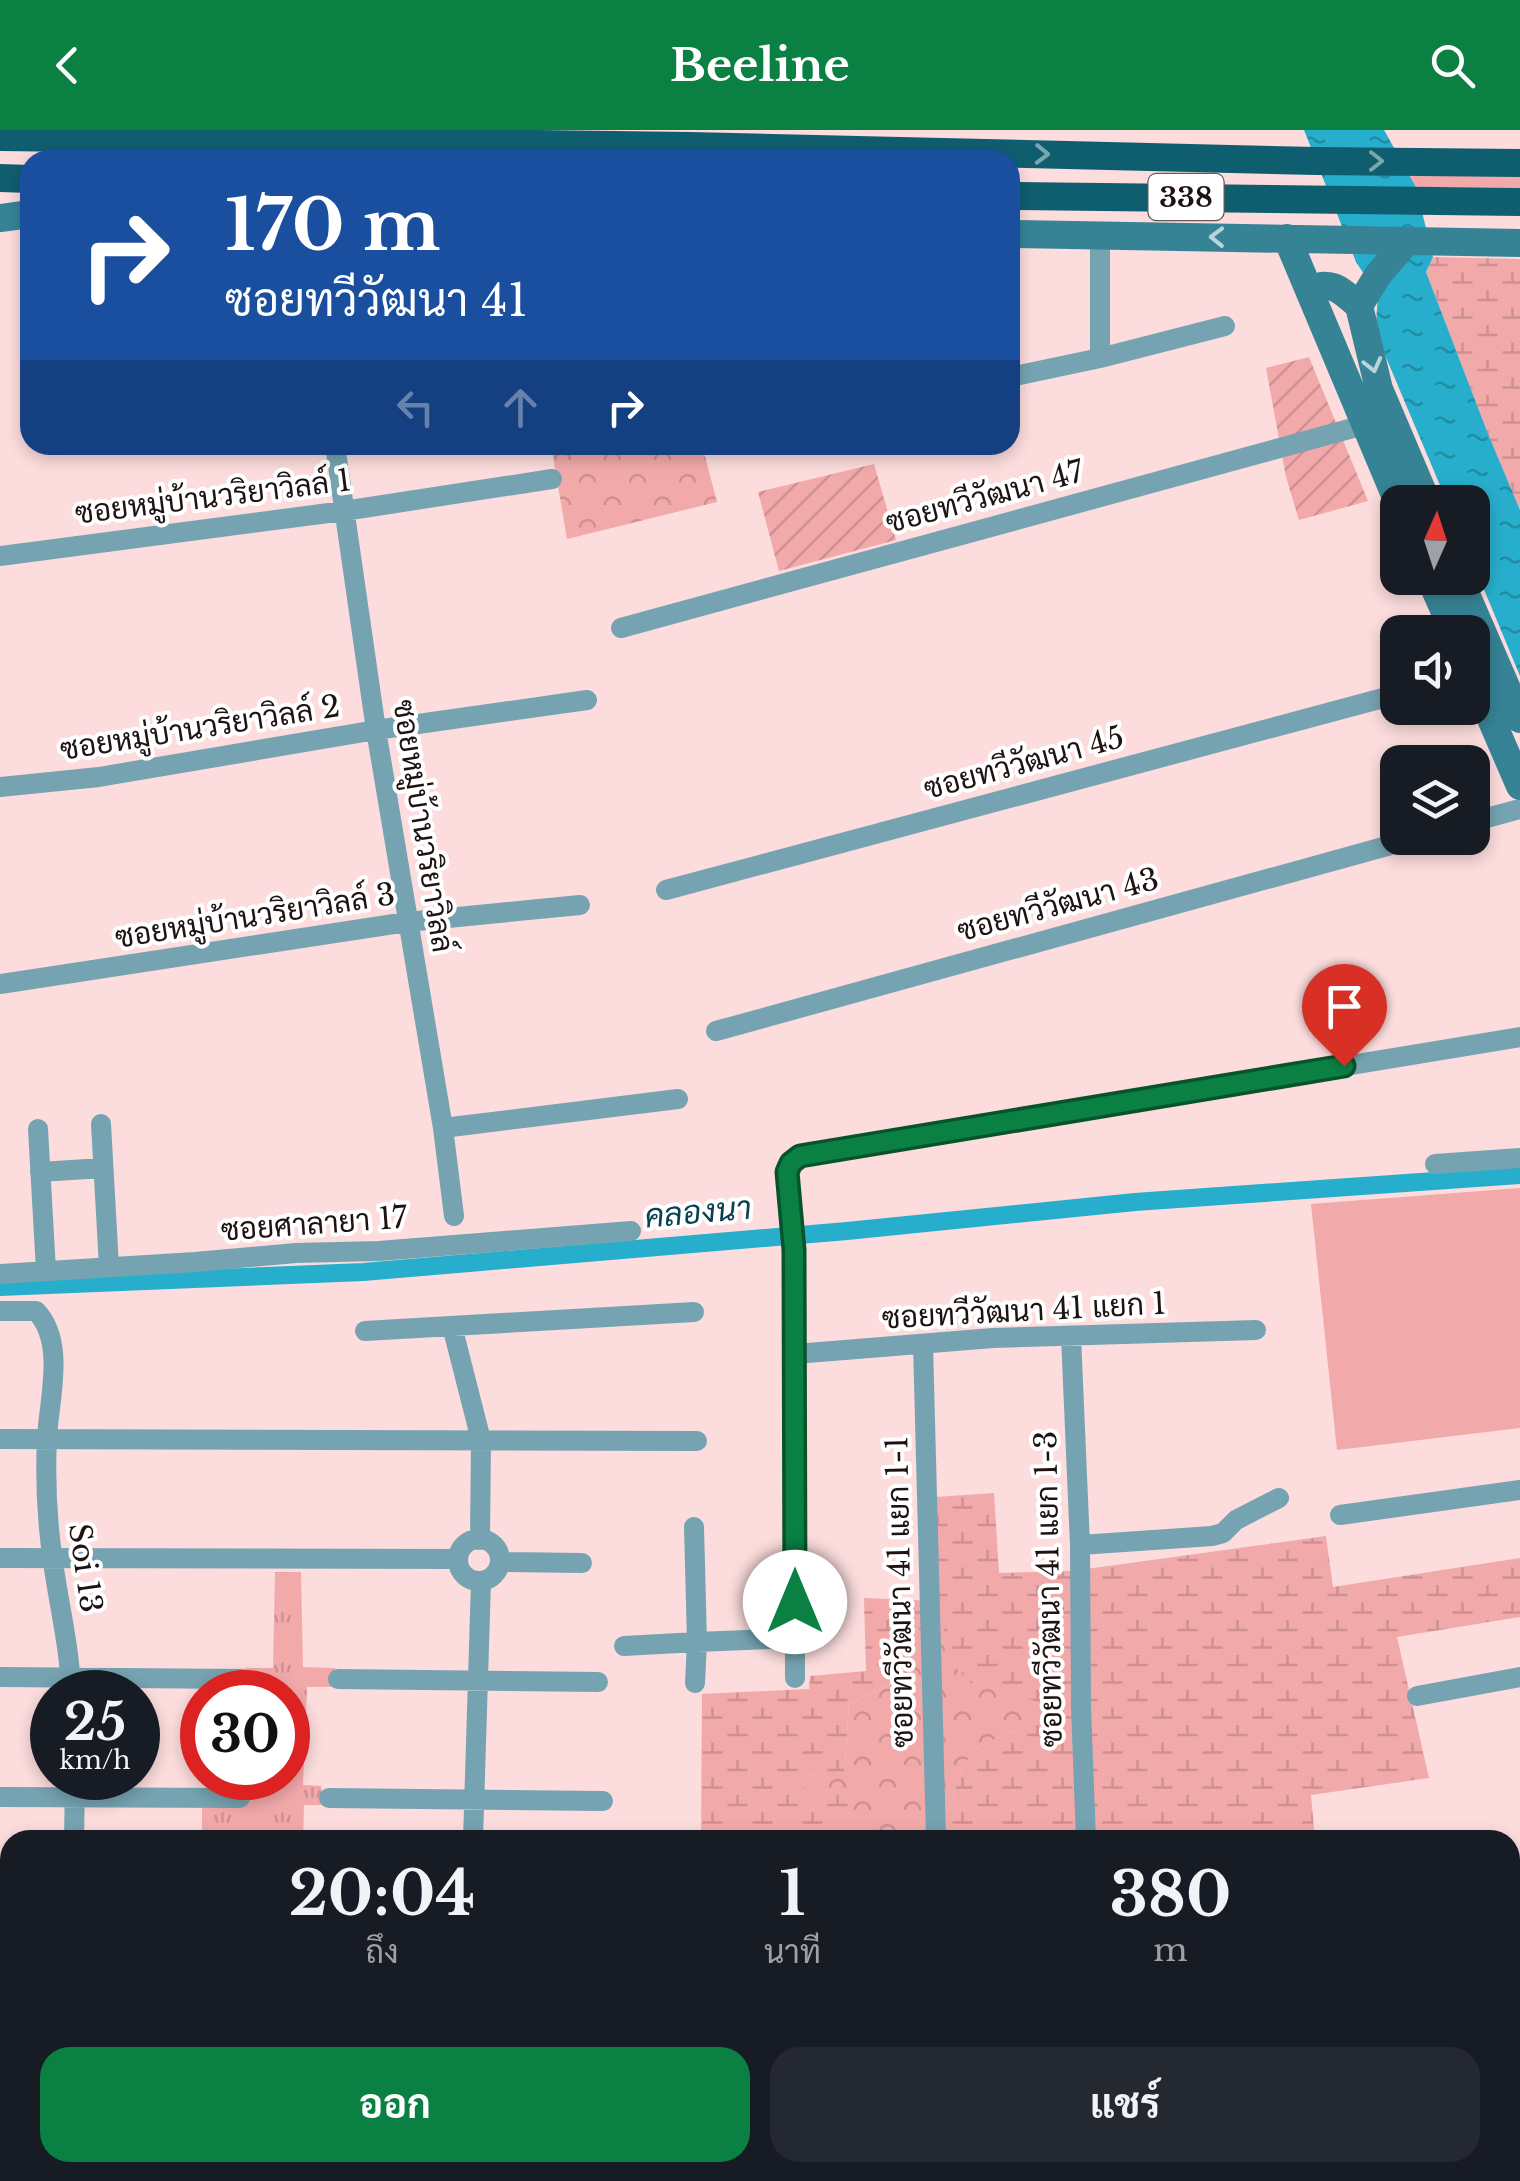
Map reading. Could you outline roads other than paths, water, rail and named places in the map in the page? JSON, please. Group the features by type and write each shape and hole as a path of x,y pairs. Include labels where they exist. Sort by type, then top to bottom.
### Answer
{"highway":[{"path":"588,130 690,146"},
{"name":"338","path":"0,137 857,150"},
{"name":"338","path":"1020,154 1520,163"},
{"name":"338","path":"1020,196 1520,202"}],"main road":[{"name":"338","path":"1020,234 1520,243"},
{"path":"1287,238 1391,485"},
{"path":"1359,306 1378,274 1406,242"},
{"path":"1308,290 1326,285 1338,288 1359,306 1378,389 1420,485"},
{"path":"1467,595 1520,719"},
{"path":"1490,717 1520,786"}],"street":[{"path":"1100,235 1100,358"},
{"path":"1020,375 1224,326"},
{"name":"ซอยทวีวัฒนา 47","path":"621,628 1364,424"},
{"name":"ซอยหมู่บ้านวริยาวิลล์","path":"336,455 376,730 444,1128 454,1216"},
{"name":"ซอยหมู่บ้านวริยาวิลล์ 1","path":"0,556 344,511 552,478"},
{"name":"ซอยทวีวัฒนา 45","path":"666,890 1380,699"},
{"name":"ซอยหมู่บ้านวริยาวิลล์ 2","path":"0,786 99,776 587,700"},
{"path":"1490,817 1520,809"},
{"name":"ซอยทวีวัฒนา 43","path":"716,1031 1380,848"},
{"name":"ซอยหมู่บ้านวริยาวิลล์ 3","path":"0,984 408,922 580,904"},
{"path":"794,1678 794,1250 787,1172 791,1163 800,1156 1520,1037"},
{"path":"444,1128 678,1099"},
{"path":"101,1124 108,1267"},
{"path":"38,1130 46,1271"},
{"path":"1435,1164 1520,1158"},
{"path":"40,1172 104,1168"},
{"name":"ซอยศาลายา 17","path":"0,1274 631,1231"},
{"name":"Soi 13","path":"0,1311 36,1312 46,1321 51,1340 46,1494 69,1670"},
{"path":"364,1331 694,1312"},
{"path":"452,1326 481,1440 480,1540"},
{"name":"ซอยทวีวัฒนา 41 แยก 1","path":"794,1354 993,1338 1256,1330"},
{"name":"ซอยทวีวัฒนา 41 แยก 1-3","path":"1071,1336 1086,1830"},
{"name":"ซอยทวีวัฒนา 41 แยก 1-1","path":"923,1344 936,1830"},
{"path":"0,1439 697,1441"},
{"path":"1340,1515 1520,1490"},
{"path":"1080,1545 1212,1536 1278,1498"},
{"path":"694,1526 695,1683"},
{"path":"480,1540 492,1544 500,1562 494,1574 482,1581 462,1573 458,1560 462,1547 480,1540"},
{"path":"0,1558 458,1560"},
{"path":"500,1562 582,1563"},
{"path":"473,1830 482,1581"},
{"path":"624,1646 795,1638"},
{"path":"0,1677 30,1680"},
{"path":"1416,1696 1520,1677"},
{"path":"338,1679 598,1682"},
{"path":"0,1797 30,1793"},
{"path":"329,1798 603,1801"},
{"path":"74,1830 76,1800"}],"water":[{"path":"1304,130 1384,130 1416,187 1433,257 1426,272 1520,510 1520,676 1486,595 1490,595 1490,485 1440,485 1385,355 1376,323 1378,295 1356,262"}],"waterway":[{"name":"คลองนา","path":"0,1287 363,1272 1135,1202 1520,1175"}]}
